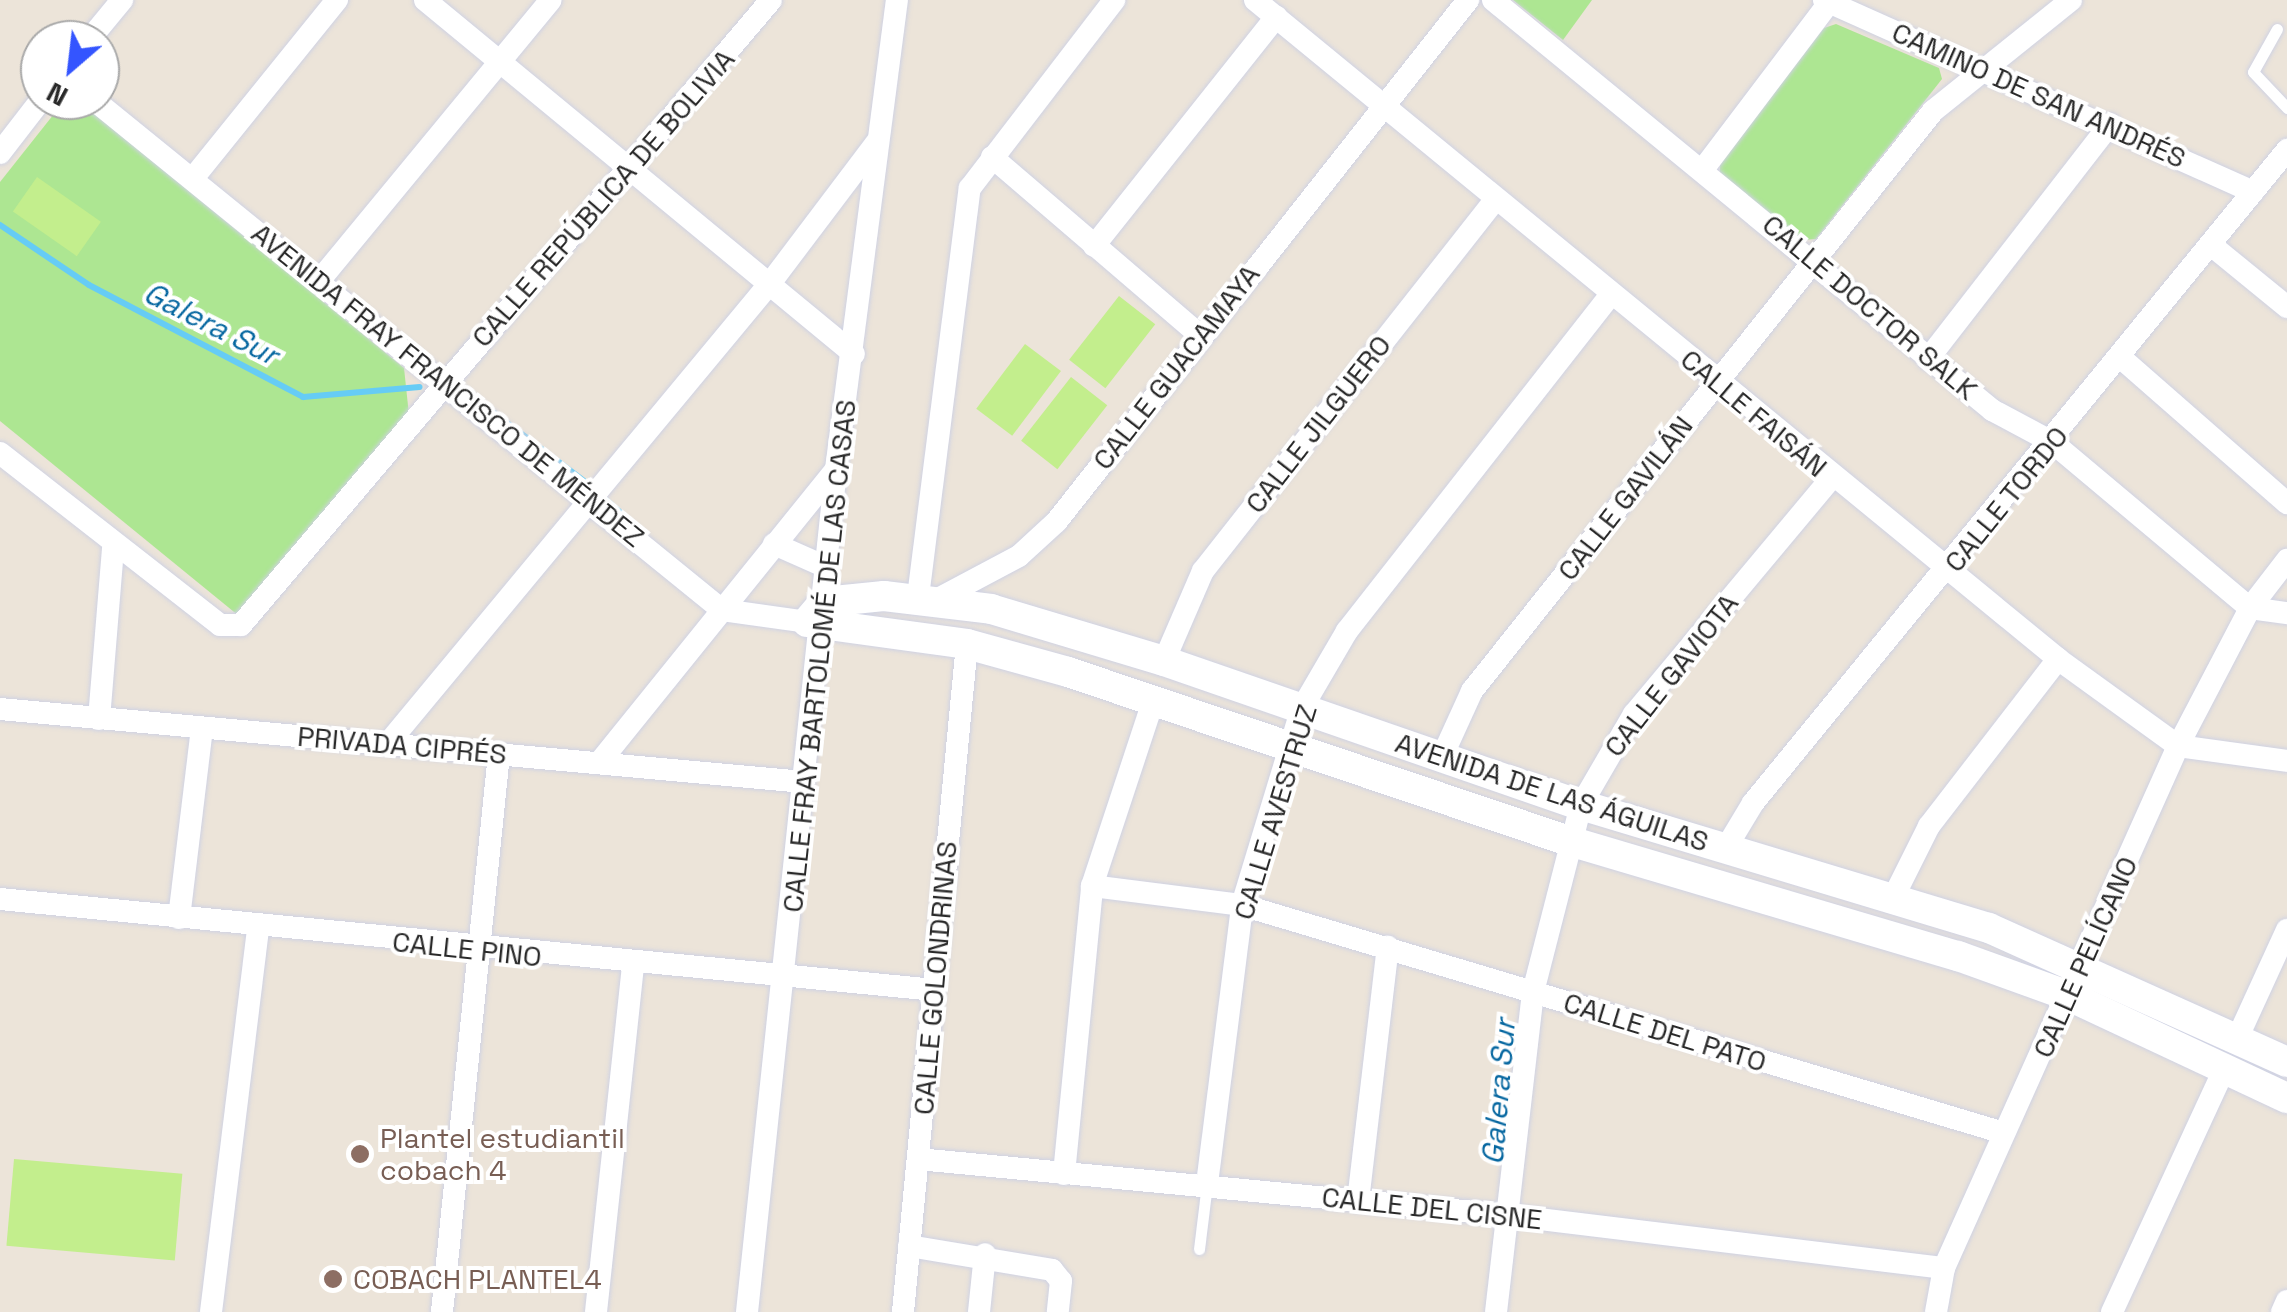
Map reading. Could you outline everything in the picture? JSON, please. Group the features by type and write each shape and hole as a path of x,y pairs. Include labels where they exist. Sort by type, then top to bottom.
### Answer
{"street":[{"path":"106,20 122,0"},
{"path":"194,178 337,0"},
{"path":"424,0 633,168 854,354"},
{"path":"319,280 551,0"},
{"name":"CALLE REPÚBLICA DE BOLIVIA","path":"114,546 220,625 241,625 446,380 633,168 771,0"},
{"name":"CALLE FRAY BARTOLOMÉ DE LAS CASAS","path":"747,1312 818,616 898,0"},
{"path":"895,30 918,0"},
{"path":"929,598 966,198 992,157 1114,0"},
{"name":"CALLE FAISÁN","path":"1255,0 1832,478 2058,659 2178,746 2287,762"},
{"name":"CALLE GUACAMAYA","path":"929,598 1019,556 1057,521 1468,0"},
{"name":"CALLE DOCTOR SALK","path":"1493,0 1704,168 1992,410 2052,442 2250,608"},
{"name":"CALLE GAVILÁN","path":"1441,759 1472,692 1933,112 2071,0"},
{"path":"1704,168 1827,1"},
{"name":"CAMINO DE SAN ANDRÉS","path":"1827,1 2110,124 2254,192"},
{"path":"1094,246 1276,16"},
{"path":"0,153 26,120"},
{"name":"AVENIDA FRAY FRANCISCO DE MÉNDEZ","path":"120,120 446,380 722,610"},
{"path":"1928,358 2110,124"},
{"path":"390,741 587,498 770,282 877,142"},
{"name":"CALLE TORDO","path":"1726,848 1753,803 1947,572 2287,150"},
{"path":"992,157 1200,335"},
{"name":"CALLE JILGUERO","path":"1164,661 1203,571 1495,200"},
{"path":"2211,245 2287,307"},
{"name":"CALLE AVESTRUZ","path":"1207,1184 1242,905 1302,708 1346,631 1611,294"},
{"path":"2120,356 2287,503"},
{"path":"0,454 114,546 99,719"},
{"path":"599,763 836,469"},
{"name":"CALLE GAVIOTA","path":"1496,1312 1533,992 1581,806 1604,756 1634,714 1832,478"},
{"path":"774,544 826,567"},
{"name":"CALLE PELÍCANO","path":"1936,1312 1944,1268 2083,966 2178,746 2250,608 2287,560"},
{"name":"AVENIDA DE LAS ÁGUILAS","path":"818,616 929,598 1164,661 1581,806 1894,896 2083,966 2287,1062"},
{"path":"2250,608 2287,613"},
{"path":"722,610 818,616"},
{"name":"AVENIDA DE LAS ÁGUILAS","path":"818,616 967,644 1154,699 1569,841 1958,956 2069,996 2287,1098"},
{"name":"CALLE GOLONDRINAS","path":"902,1312 967,644"},
{"path":"1894,896 1929,826 2058,659"},
{"path":"1064,1174 1092,886 1154,699"},
{"name":"PRIVADA CIPRÉS","path":"0,709 390,741 804,782"},
{"path":"179,918 202,728"},
{"path":"442,1312 483,951 499,754"},
{"name":"CALLE DEL PATO","path":"1092,886 1242,905 2004,1133"},
{"name":"CALLE PINO","path":"0,900 633,966 934,990"},
{"path":"211,1312 258,926"},
{"path":"2237,1039 2287,930"},
{"path":"1358,1201 1388,947"},
{"path":"596,1312 633,966"},
{"path":"2112,1312 2224,1070"},
{"name":"CALLE DEL CISNE","path":"918,1159 1506,1215 1944,1268"},
{"path":"909,1246 985,1254 1052,1270 1062,1282 1058,1312"},
{"path":"979,1312 985,1254"},
{"path":"2282,1312 2287,1301"}],"lane":[{"path":"2277,29 2253,72 2287,108"},
{"name":"CALLE AVESTRUZ","path":"1199,1249 1207,1184"}],"green space":[{"path":"1513,0 1592,0 1563,40"},
{"path":"1836,24 1939,68 1942,79 1816,239 1803,240 1720,173 1720,163 1824,28"},
{"path":"49,120 102,120 404,368 409,415 239,616 0,421 0,182"},
{"path":"37,177 101,222 77,256 13,211"},
{"path":"1119,296 1155,324 1105,388 1069,360"},
{"path":"1025,344 1061,371 1012,436 976,409"},
{"path":"1071,377 1107,405 1057,469 1021,441"},
{"path":"14,1159 182,1174 175,1260 6,1246"}],"waterway":[{"name":"Galera Sur","path":"0,225 89,285 303,397 420,387"},
{"name":"Galera Sur","path":"462,389 592,487"},
{"name":"Galera Sur","path":"606,500 632,523"}],"place":[{"name":"Plantel estudiantil cobach 4","path":"360,1154"},
{"name":"COBACH PLANTEL4","path":"333,1279"}]}
